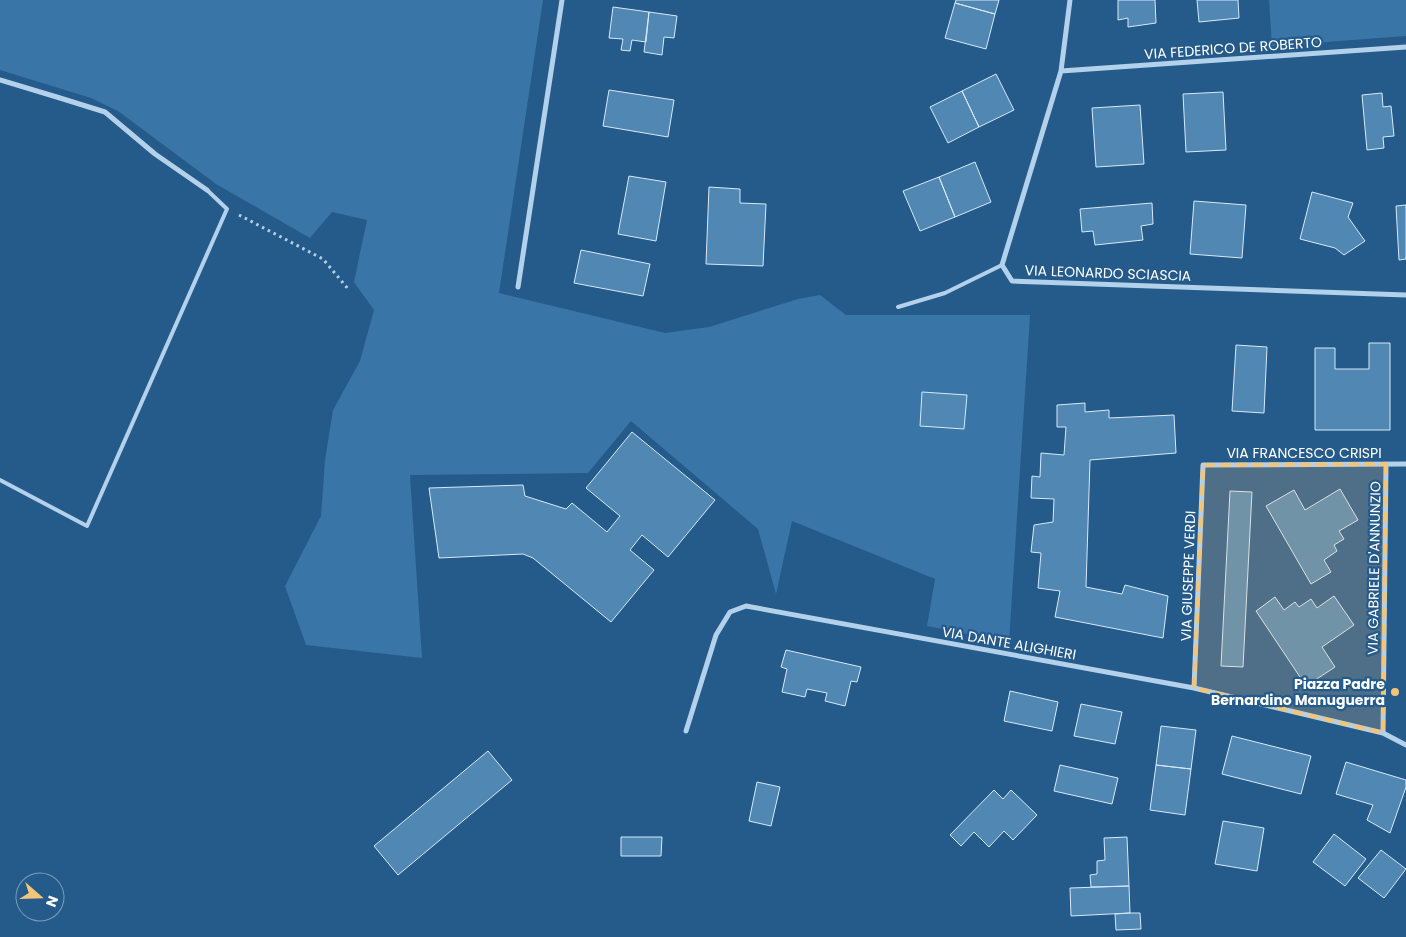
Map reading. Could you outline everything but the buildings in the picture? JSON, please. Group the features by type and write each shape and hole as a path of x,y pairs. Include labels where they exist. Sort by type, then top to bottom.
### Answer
{"street":[{"path":"518,287 562,0"},
{"path":"1002,265 1061,71 1070,0"},
{"name":"VIA FEDERICO DE ROBERTO","path":"1061,71 1406,47"},
{"path":"0,80 105,112 155,154 208,190"},
{"name":"VIA LEONARDO SCIASCIA","path":"1002,265 1012,281 1406,294"},
{"name":"VIA GABRIELE D'ANNUNZIO","path":"1383,734 1386,464"},
{"name":"VIA FRANCESCO CRISPI","path":"1202,465 1406,464"},
{"name":"VIA GIUSEPPE VERDI","path":"1194,688 1202,465"},
{"name":"VIA DANTE ALIGHIERI","path":"686,731 716,635 730,612 746,606 1194,688 1383,734 1406,745"}],"lane":[{"path":"0,480 87,526 227,209 208,190"},
{"path":"898,307 945,293 1002,265"}],"path":[{"path":"227,209 323,259 349,290"}],"highlighted area":[{"path":"1386,464 1383,733 1194,688 1203,465"}],"shaded area":[{"path":"0,0 543,0 499,293 665,333 709,327 798,299 820,295 846,315 1030,315 1009,642 927,626 935,579 792,521 776,594 758,529 631,421 588,473 410,475 422,658 306,645 285,586 321,516 325,460 333,410 360,361 374,310 354,282 367,220 332,212 310,238 216,184 118,111 91,98 0,70"},
{"path":"1269,0 1406,0 1406,36 1272,46"}],"place":[{"name":"Piazza Padre Bernardino Manuguerra","path":"1395,692"}]}
